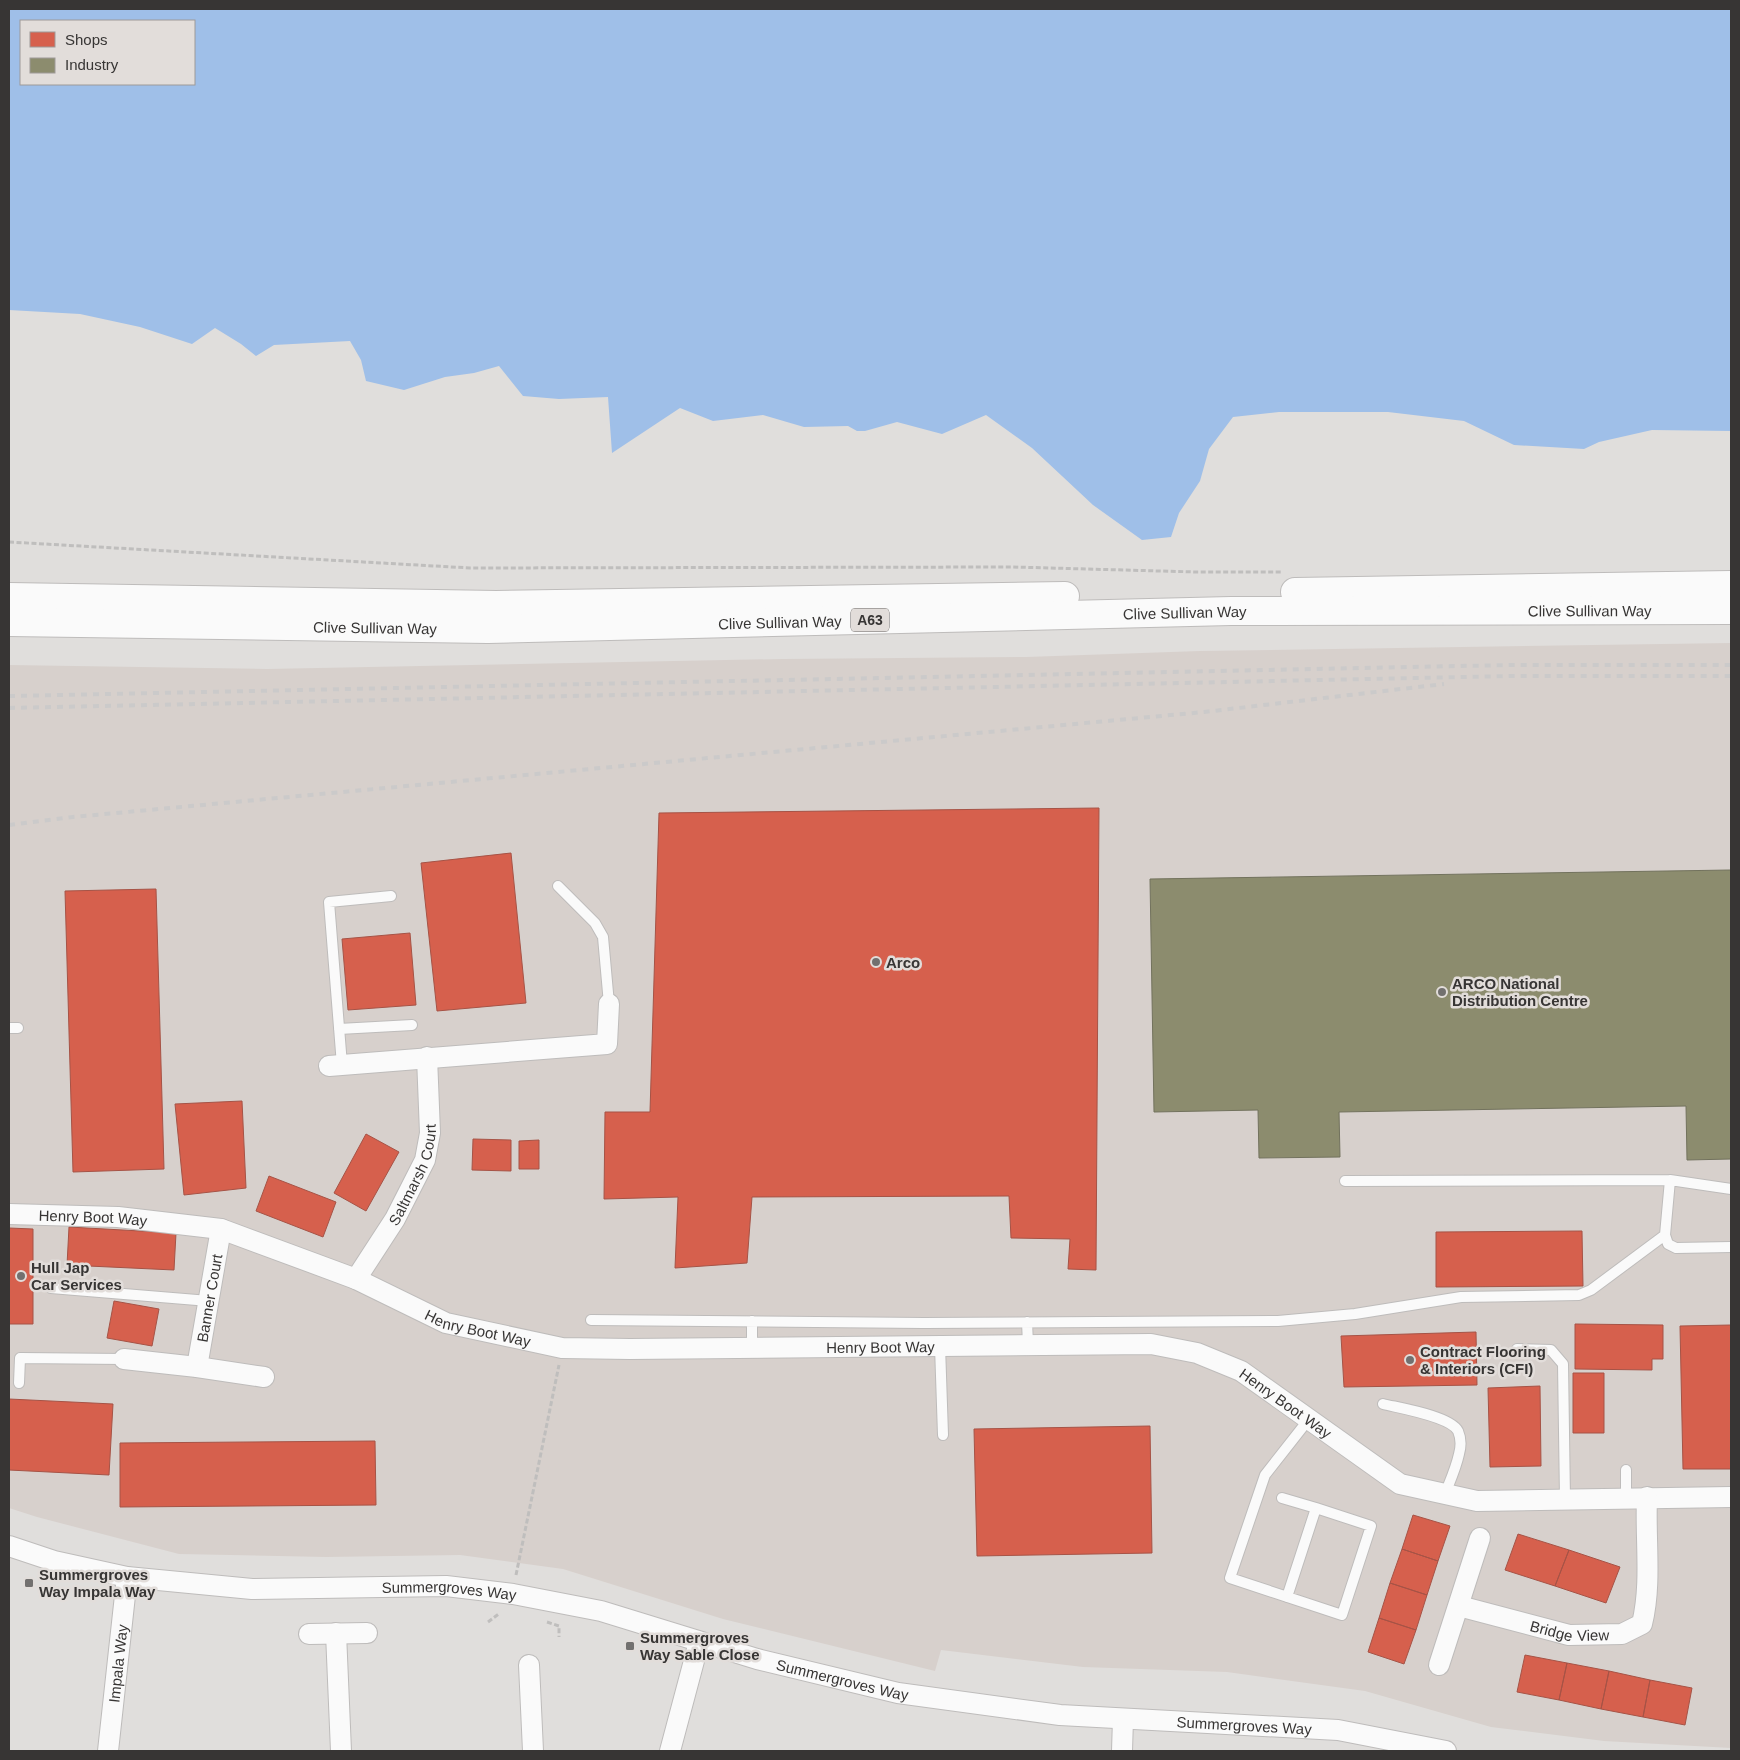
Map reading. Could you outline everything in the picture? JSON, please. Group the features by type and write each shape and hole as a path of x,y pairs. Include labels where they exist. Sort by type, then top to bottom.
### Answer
{"highway":[{"name":"Clive Sullivan Way","path":"9,597 496,606 1731,585"},
{"name":"Clive Sullivan Way","path":"9,622 488,629 1231,611 1731,610"}],"street":[{"path":"336,1065 607,1044 609,1004"},
{"name":"Saltmarsh Court","path":"356,1279 395,1219 426,1160 430,1133 427,1057"},
{"name":"Henry Boot Way","path":"9,1214 118,1217 221,1229 356,1279 446,1323 562,1348 1151,1344 1197,1353 1241,1371 1400,1484 1476,1501 1731,1497"},
{"name":"Banner Court","path":"197,1367 221,1229"},
{"path":"124,1359 264,1377"},
{"name":"Bridge View","path":"1459,1606 1569,1635 1622,1634 1642,1624 1647,1603 1645,1533 1647,1498"},
{"path":"1439,1665 1480,1538"},
{"name":"Summergroves Way","path":"9,1546 54,1561 127,1577 252,1589 446,1586 513,1594 600,1611 757,1659 898,1693 1060,1715 1338,1730 1446,1751"},
{"name":"Impala Way","path":"108,1751 127,1577"},
{"path":"336,1633 341,1751"},
{"path":"309,1634 366,1633"},
{"path":"670,1751 699,1642"},
{"path":"530,1666 533,1751"},
{"path":"1122,1751 1123,1719"}],"lane":[{"path":"558,886 595,923 604,937 609,1004"},
{"path":"336,1065 339,1028 329,902 391,896"},
{"path":"339,1028 412,1025"},
{"path":"1670,1180 1665,1235 1668,1244 1676,1248 1731,1247"},
{"path":"1345,1181 1670,1180 1731,1189"},
{"path":"591,1320 1278,1321 1355,1314 1461,1297 1579,1295 1591,1290 1665,1235"},
{"path":"51,1288 209,1301"},
{"path":"752,1321 752,1348"},
{"path":"1027,1322 1028,1344"},
{"path":"940,1346 943,1434"},
{"path":"1517,1349 1551,1350 1563,1364 1564,1499"},
{"path":"19,1383 20,1358 124,1359"},
{"path":"1383,1404 1435,1418 1449,1423 1458,1430 1460,1440 1459,1454 1445,1494"},
{"path":"1282,1498 1371,1526 1342,1615 1230,1578 1265,1475 1309,1419"},
{"path":"1626,1470 1626,1498"},
{"path":"1287,1597 1316,1508"}],"path":[{"path":"9,542 470,568 1013,567 1197,572 1286,572"},
{"path":"513,1594 562,1348"}],"shaded area":[{"path":"1731,643 1731,1748 1604,1741 1491,1727 1365,1691 1227,1672 1083,1667 941,1650 935,1671 723,1619 563,1569 460,1555 326,1557 179,1554 9,1508 9,665 267,669"}],"water":[{"path":"9,9 1731,9 1731,431 1652,430 1599,442 1584,449 1514,445 1464,421 1388,412 1279,412 1233,417 1209,449 1200,481 1179,513 1171,537 1142,540 1093,505 1032,448 986,415 942,434 897,422 865,431 857,431 848,426 804,427 763,415 713,421 680,408 612,453 608,397 559,399 523,396 499,366 474,373 445,377 404,390 366,381 361,360 350,341 274,345 256,356 215,328 192,344 140,327 80,314 9,310"}],"building: Shops":[{"name":"Arco","path":"1099,808 1096,1270 1068,1269 1070,1239 1011,1238 1009,1196 752,1197 747,1263 675,1268 678,1197 604,1199 605,1112 650,1112 659,813"},
{"path":"511,853 526,1003 437,1011 421,863"},
{"path":"156,889 164,1169 73,1172 65,891"},
{"path":"410,933 416,1005 348,1010 342,939"},
{"path":"242,1101 246,1188 184,1195 175,1104"},
{"path":"366,1134 399,1152 366,1211 334,1193"},
{"path":"473,1139 511,1140 511,1171 472,1170"},
{"path":"539,1140 539,1169 519,1169 519,1141"},
{"path":"269,1176 336,1202 323,1237 256,1211"},
{"path":"69,1227 176,1233 174,1270 67,1265"},
{"name":"Hull Jap Car Services","path":"9,1228 33,1229 33,1324 9,1324"},
{"path":"1582,1231 1583,1286 1436,1287 1436,1232"},
{"path":"114,1301 159,1309 152,1346 107,1338"},
{"path":"1575,1324 1663,1325 1663,1359 1652,1359 1652,1370 1575,1369"},
{"path":"1731,1325 1731,1469 1683,1469 1680,1326"},
{"name":"Contract Flooring & Interiors (CFI)","path":"1476,1332 1477,1385 1344,1387 1341,1336"},
{"path":"1573,1373 1604,1373 1604,1433 1573,1433"},
{"path":"1540,1386 1541,1466 1490,1467 1488,1388"},
{"path":"9,1399 113,1404 109,1475 9,1470"},
{"path":"1150,1426 1152,1553 977,1556 974,1429"},
{"path":"375,1441 376,1505 120,1507 120,1443"},
{"path":"1413,1515 1450,1526 1438,1561 1402,1549"},
{"path":"1518,1534 1569,1550 1555,1586 1505,1570"},
{"path":"1402,1549 1438,1561 1427,1595 1390,1583"},
{"path":"1569,1550 1620,1567 1606,1603 1555,1586"},
{"path":"1390,1583 1427,1595 1416,1630 1379,1618"},
{"path":"1379,1618 1416,1630 1404,1664 1368,1652"},
{"path":"1525,1655 1567,1663 1559,1700 1517,1692"},
{"path":"1567,1663 1609,1671 1601,1709 1559,1700"},
{"path":"1609,1671 1650,1680 1643,1717 1601,1709"},
{"path":"1650,1680 1692,1688 1685,1725 1643,1717"}],"building: Industry":[{"name":"ARCO National Distribution Centre","path":"1731,870 1731,1159 1687,1160 1686,1106 1339,1112 1340,1157 1259,1158 1258,1110 1154,1112 1150,879"}],"railway":[{"path":"9,696 1509,665 1731,665"},
{"path":"9,708 1509,676 1731,676"},
{"path":"9,825 73,817 1204,712 1444,684"}],"place":[{"name":"Arco","path":"876,962"},
{"name":"ARCO National Distribution Centre","path":"1442,992"},
{"name":"Hull Jap Car Services","path":"21,1276"},
{"name":"Contract Flooring & Interiors (CFI)","path":"1410,1360"},
{"name":"Summergroves Way Impala Way","path":"29,1583"},
{"name":"Summergroves Way Sable Close","path":"630,1646"}]}
